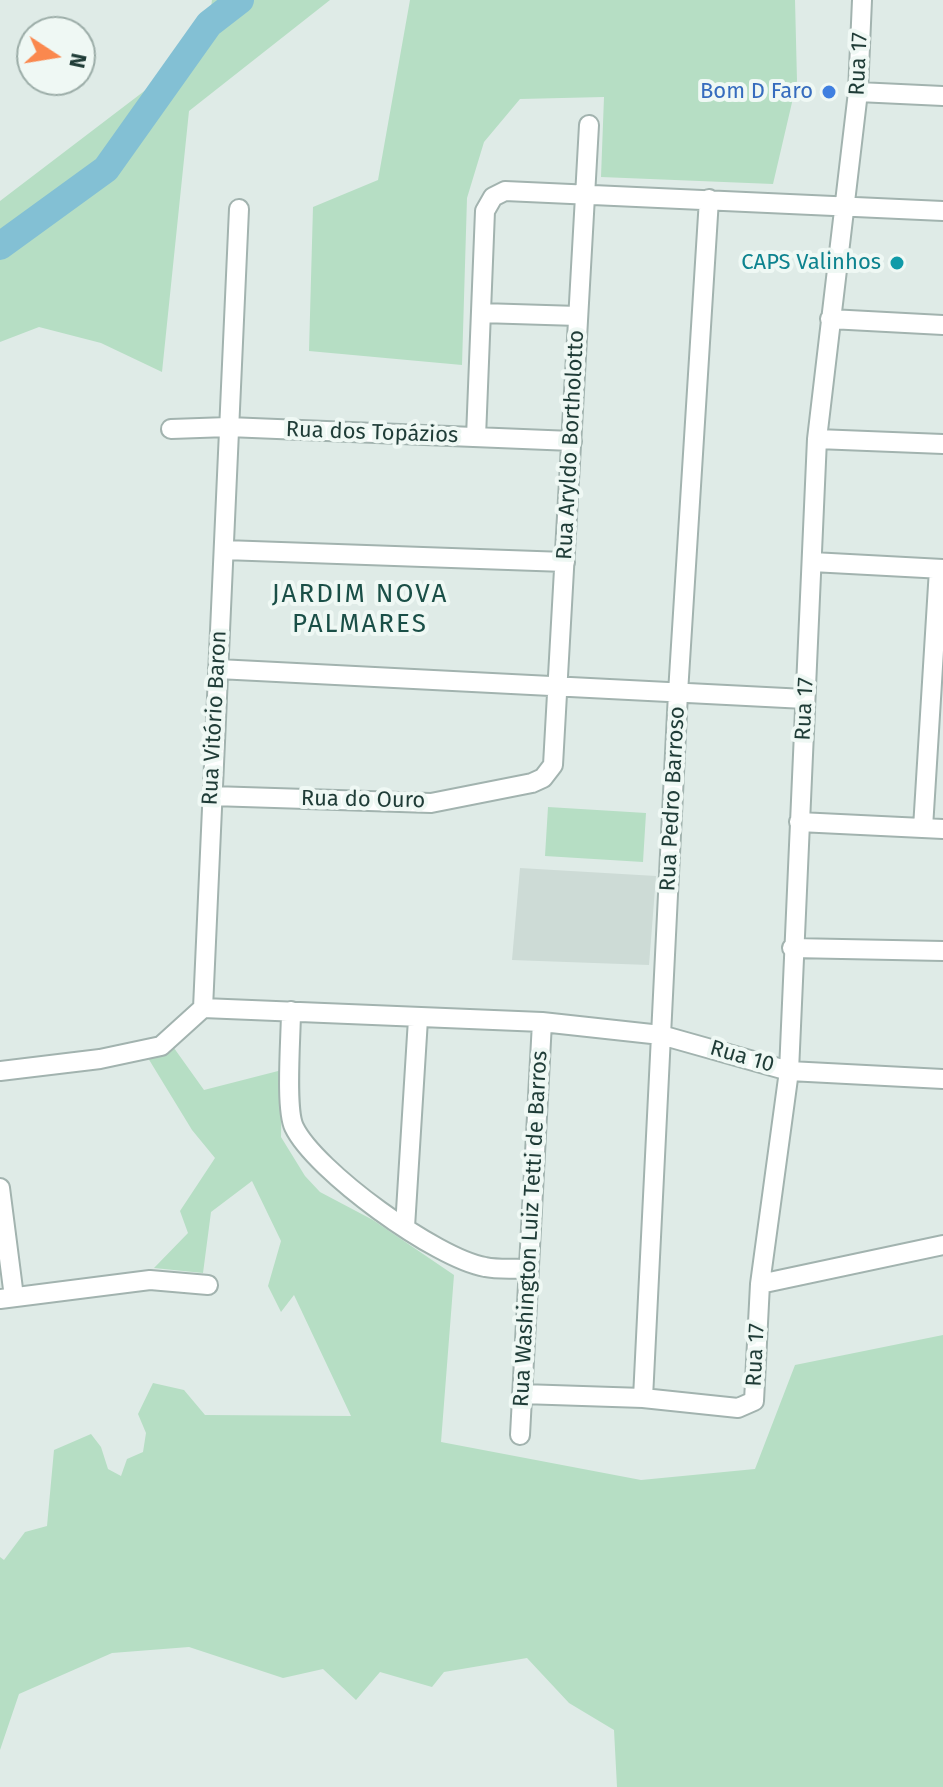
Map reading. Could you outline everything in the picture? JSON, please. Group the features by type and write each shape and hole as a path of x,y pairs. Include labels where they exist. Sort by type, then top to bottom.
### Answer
{"street":[{"name":"Rua 17","path":"643,1398 738,1408 754,1401 760,1284 789,1071 792,948 817,439 858,92 862,0"},
{"path":"858,92 943,96"},
{"name":"Rua Aryldo Bortholotto","path":"553,765 589,125"},
{"path":"476,437 485,211 493,197 505,191 943,211"},
{"name":"Rua Pedro Barroso","path":"643,1398 678,693 709,199"},
{"name":"Rua Vitório Baron","path":"203,1008 239,209"},
{"path":"481,313 578,316"},
{"path":"830,319 943,325"},
{"name":"Rua dos Topázios","path":"171,429 228,427 572,441"},
{"path":"817,439 943,444"},
{"path":"224,550 565,562"},
{"path":"812,562 941,569 923,828"},
{"path":"218,669 805,699"},
{"name":"Rua do Ouro","path":"212,796 431,803 532,783 543,778 553,765"},
{"path":"799,822 943,829"},
{"path":"792,948 943,951"},
{"path":"0,1071 100,1059 161,1046 203,1008"},
{"name":"Rua 10","path":"203,1008 542,1022 661,1035 789,1071 943,1079"},
{"path":"291,1011 292,1125 306,1146 344,1181 435,1247 476,1264 528,1269"},
{"path":"405,1227 418,1019"},
{"name":"Rua Washington Luiz Tetti de Barros","path":"520,1435 542,1022"},
{"path":"0,1188 7,1298 150,1280 208,1285"},
{"path":"760,1284 943,1245"},
{"path":"522,1394 643,1398"}],"shaded area":[{"path":"520,868 656,876 649,965 512,960"}],"green space":[{"path":"212,0 330,0 189,111 162,372 101,343 39,327 0,342 0,201 206,44"},
{"path":"410,0 795,0 797,81 773,184 601,177 604,97 520,99 484,142 467,198 462,365 309,351 313,207 378,180"},
{"path":"548,807 646,813 643,862 545,856"},
{"path":"174,1048 204,1090 282,1070 281,1137 305,1176 320,1192 373,1220 454,1275 441,1442 641,1480 755,1469 795,1365 943,1335 943,1787 617,1787 614,1730 569,1703 527,1658 444,1672 432,1687 380,1672 356,1700 323,1669 283,1678 189,1647 112,1653 19,1694 0,1750 0,1557 4,1560 25,1532 47,1526 54,1450 91,1434 101,1447 108,1469 121,1476 127,1459 143,1452 146,1433 138,1414 153,1383 184,1390 205,1415 351,1416 294,1295 281,1312 268,1286 281,1241 252,1181 211,1212 203,1273 154,1268 188,1233 180,1211 215,1158 192,1130 148,1058"}],"waterway":[{"path":"0,246 106,169 209,24 240,0"}],"place":[{"name":"Bom D Faro","path":"829,92"},
{"name":"CAPS Valinhos","path":"897,263"}],"district":[{"name":"JARDIM NOVA PALMARES","path":"360,610"}]}
